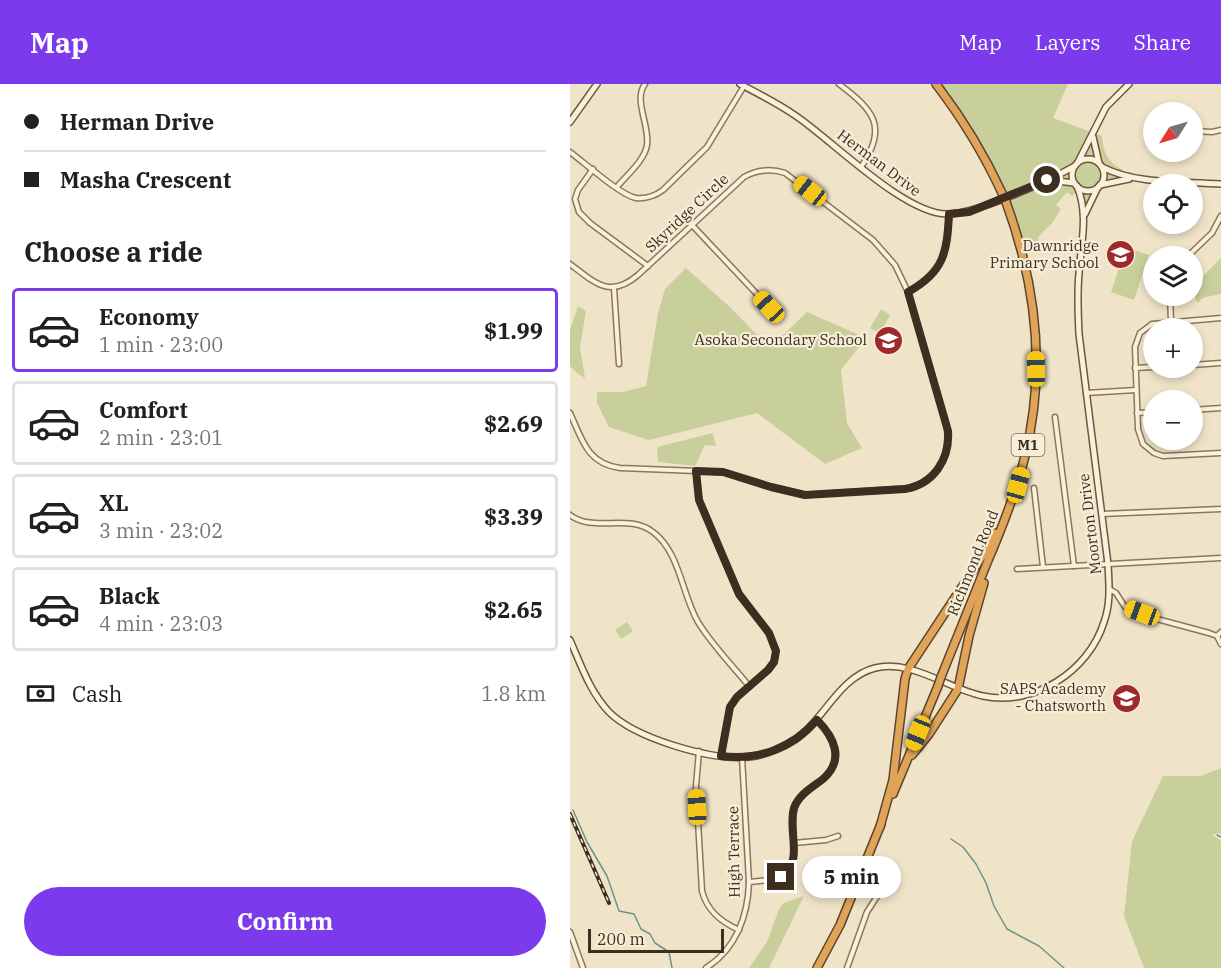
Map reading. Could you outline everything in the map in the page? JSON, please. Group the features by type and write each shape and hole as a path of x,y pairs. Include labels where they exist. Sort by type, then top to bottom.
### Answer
{"highway":[{"name":"M1","path":"930,84 963,122"},
{"name":"M1","path":"936,84 963,122"},
{"name":"Richmond Road","path":"817,968 840,925 996,543 1018,485 1033,413 1036,339 1034,310 1026,267 1006,202 986,160 963,122"},
{"path":"880,827 893,780 908,669 985,552 1018,485"},
{"path":"907,760 929,734 958,689 977,604 996,543"}],"street":[{"path":"570,122 597,84"},
{"path":"617,188 647,147 641,94 645,84"},
{"path":"838,84 864,104 874,123 874,144 861,166"},
{"path":"1128,84 1106,106 1072,175 1076,185 1088,191 1133,178"},
{"path":"570,152 627,194 639,198 654,196 703,152 715,137 742,85"},
{"name":"Herman Drive","path":"742,85 796,116 916,207 932,212 949,214 969,212 1047,180 1076,165"},
{"path":"1203,132 1221,130"},
{"path":"1093,135 1104,176 1099,186"},
{"path":"1076,165 1089,159 1118,175 1133,178 1221,184"},
{"path":"593,169 578,190 575,199 579,212 648,266"},
{"name":"Skyridge Circle","path":"570,413 587,450 597,461 605,465 620,468 723,472 805,495 905,489 931,478 945,458 948,431 908,292 895,265 880,246 790,176 779,171 760,170 744,177 626,285 614,288"},
{"name":"Herman Drive","path":"1047,180 1076,185"},
{"name":"Moorton Drive","path":"570,640 594,693 618,720 648,737 721,756 742,757 758,755 779,748 796,739 817,720 846,685 865,671 888,666 908,669 958,689 1002,698 1029,694 1056,682 1079,664 1097,638 1106,615 1109,589 1077,297 1084,215 1082,198 1076,185"},
{"name":"Moorton Drive","path":"1084,215 1099,186"},
{"path":"908,292 929,278 942,260 948,242 949,214"},
{"path":"1198,246 1212,233 1221,216"},
{"path":"692,225 769,307"},
{"path":"570,264 597,284 614,288 619,364"},
{"path":"1203,319 1221,318"},
{"path":"1143,331 1135,347 1135,368 1137,413 1141,440 1146,448 1166,456 1221,453"},
{"path":"1203,364 1221,363"},
{"path":"1135,368 1143,368"},
{"path":"1086,393 1136,390"},
{"path":"1203,409 1221,408"},
{"path":"1137,413 1143,413"},
{"path":"1055,417 1074,566"},
{"path":"696,471 699,500 739,594 775,644 772,666 733,702 728,712 721,756"},
{"path":"1034,488 1043,567"},
{"path":"1101,514 1221,509"},
{"path":"570,515 587,523 635,524 657,535 669,551 699,623 749,686"},
{"path":"1017,569 1221,558"},
{"path":"1109,589 1116,593 1125,607 1157,619 1217,636 1221,644"},
{"path":"1217,636 1221,632"},
{"path":"749,882 771,880 785,874 794,862 795,805 804,794 830,772 836,757 831,736 817,720"},
{"path":"699,751 696,786 702,891 706,904 715,915 739,930"},
{"name":"High Terrace","path":"706,968 724,953 739,930 748,902 749,882 742,757"},
{"path":"794,843 826,840 838,836"},
{"path":"847,968 867,912 878,895"},
{"path":"570,932 583,968"}],"green space":[{"path":"937,84 1068,84 1053,118 1102,136 1107,156 1123,170 1124,180 1100,185 1085,215 1081,198 1075,193 1072,196 1067,192 1056,205 1061,209 1053,222 1038,237 1039,242 1032,252 1023,253 1002,192"},
{"path":"1126,247 1143,253 1143,273 1134,300 1111,292"},
{"path":"1221,258 1221,294 1203,298 1203,276"},
{"path":"686,268 730,307 758,336 779,339 807,312 866,338 841,370 847,423 862,448 825,464 757,413 649,440 609,427 597,403 597,392 623,392 646,386 658,313 665,289"},
{"path":"578,306 586,311 580,347 585,378 570,366 570,330"},
{"path":"881,309 890,315 880,334 870,328"},
{"path":"713,433 716,446 705,445 695,466 658,462 657,447"},
{"path":"627,622 633,631 621,639 615,630"},
{"path":"1221,768 1221,834 1212,835 1221,841 1221,968 1144,968 1124,916 1132,841 1163,776 1201,776"},
{"path":"804,896 769,968 749,968 767,942 779,909 784,903"}],"waterway":[{"path":"573,810 587,842 607,876 619,911 634,914 641,929 650,934 655,943 669,952 672,968"},
{"path":"1217,835 1221,837"},
{"path":"951,839 963,847 976,864 994,906 1007,929 1039,946 1064,968"}],"railway":[{"path":"570,814 609,903"}],"place":[{"name":"Dawnridge Primary School","path":"1120,255"},
{"name":"Asoka Secondary School","path":"888,340"},
{"name":"SAPS Academy - Chatsworth","path":"1127,698"}],"route":[{"path":"781,877 788,872 794,862 793,813 795,805 832,769 836,757 834,742 817,720 796,739 771,752 750,757 721,756 730,707 737,697 772,666 776,651 769,633 739,594 699,500 696,471 723,472 805,495 905,489 912,488 931,478 945,458 948,431 908,292 929,278 942,260 948,242 949,214 969,212 1047,180"}]}
